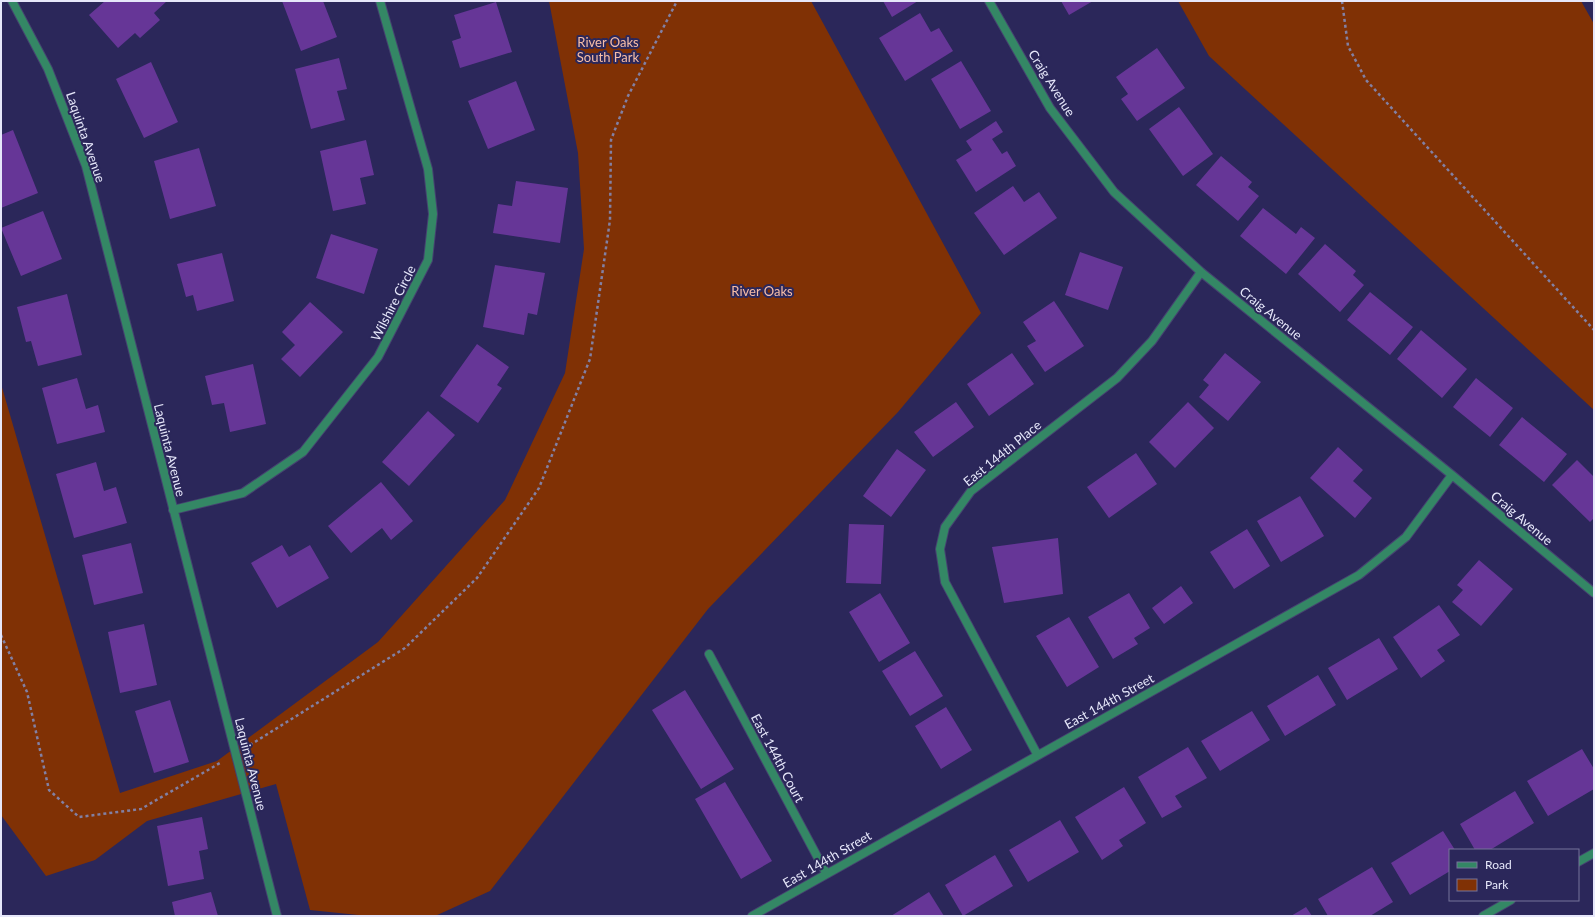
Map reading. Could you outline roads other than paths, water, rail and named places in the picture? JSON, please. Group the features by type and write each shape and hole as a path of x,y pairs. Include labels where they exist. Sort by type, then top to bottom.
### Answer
{"street":[{"name":"Laquinta Avenue","path":"12,1 48,69 86,166 277,916"},
{"name":"Wilshire Circle","path":"173,510 243,493 303,452 378,357 428,260 433,214 428,169 380,1"},
{"name":"Craig Avenue","path":"990,1 1050,108 1114,192 1201,272 1452,475 1594,593"},
{"name":"East 144th Place","path":"1037,754 945,582 940,549 945,527 971,491 1117,378 1152,341 1201,272"},
{"name":"East 144th Street","path":"752,916 1037,754 1359,576 1406,537 1452,475"},
{"name":"East 144th Court","path":"709,654 826,873"},
{"path":"1579,861 1594,853"},
{"path":"1483,916 1509,901"}],"park label":[{"name":"River Oaks South Park","path":"608,50"},
{"name":"River Oaks","path":"762,291"}]}
